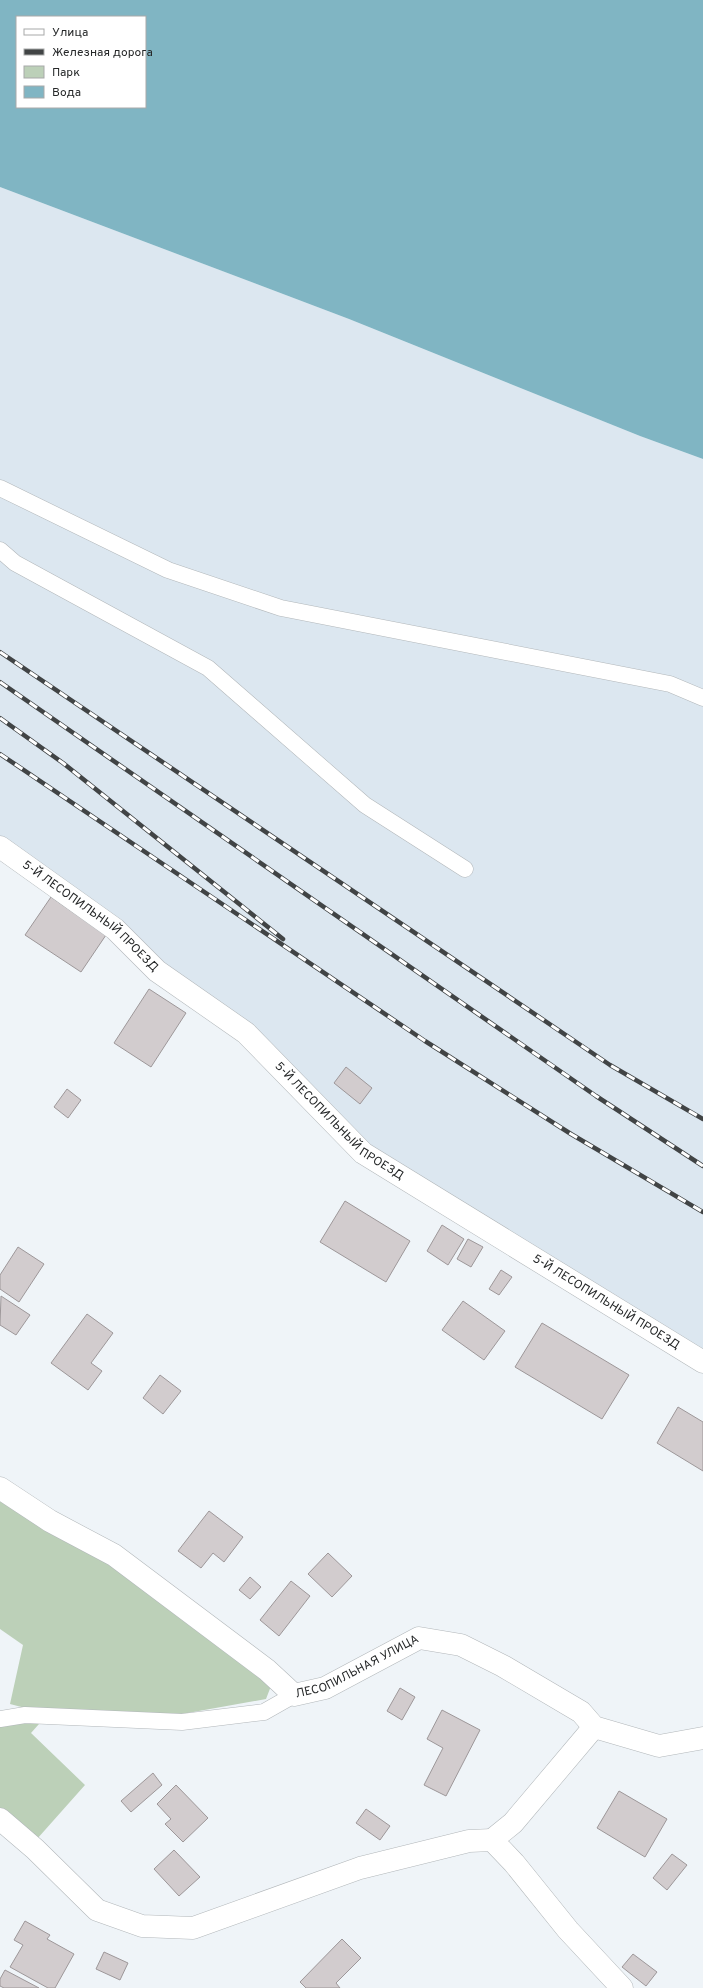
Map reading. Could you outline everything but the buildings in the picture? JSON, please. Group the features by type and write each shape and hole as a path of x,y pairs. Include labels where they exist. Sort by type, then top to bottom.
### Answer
{"street":[{"name":"5-Й ЛЕСОПИЛЬНЫЙ ПРОЕЗД","path":"0,847 115,929 157,971 246,1033 363,1153 703,1362"},
{"name":"ЛЕСОПИЛЬНАЯ УЛИЦА","path":"0,1488 50,1521 114,1555 267,1670 294,1695 325,1688 419,1638 461,1644 504,1666 581,1712 594,1727"},
{"path":"0,1819 35,1849 97,1910 142,1926 193,1928 360,1868 469,1841 492,1840 513,1822 594,1727 659,1746 703,1738"},
{"path":"492,1840 514,1863 568,1930 622,1988"}],"lane":[{"path":"0,488 168,570 281,608 670,684 703,698"},
{"path":"0,550 15,563 208,668 365,805 465,869"},
{"path":"0,1719 25,1715 182,1722 264,1712 294,1695"}],"shaded area":[{"path":"0,187 349,319 640,436 703,459 703,1353 368,1147 160,963 0,836"}],"green space":[{"path":"0,1498 112,1563 271,1686 266,1699 182,1714 29,1709 10,1704 23,1645 0,1629"},
{"path":"27,1722 39,1724 31,1733 85,1785 37,1839 0,1808 0,1725"}],"water":[{"path":"0,0 703,0 703,459 640,436 349,319 0,187"}],"railway":[{"path":"0,652 610,1065 703,1119"},
{"path":"0,682 596,1096 703,1166"},
{"path":"0,718 63,763 283,939"},
{"path":"0,754 425,1041 571,1134 703,1212"}]}
